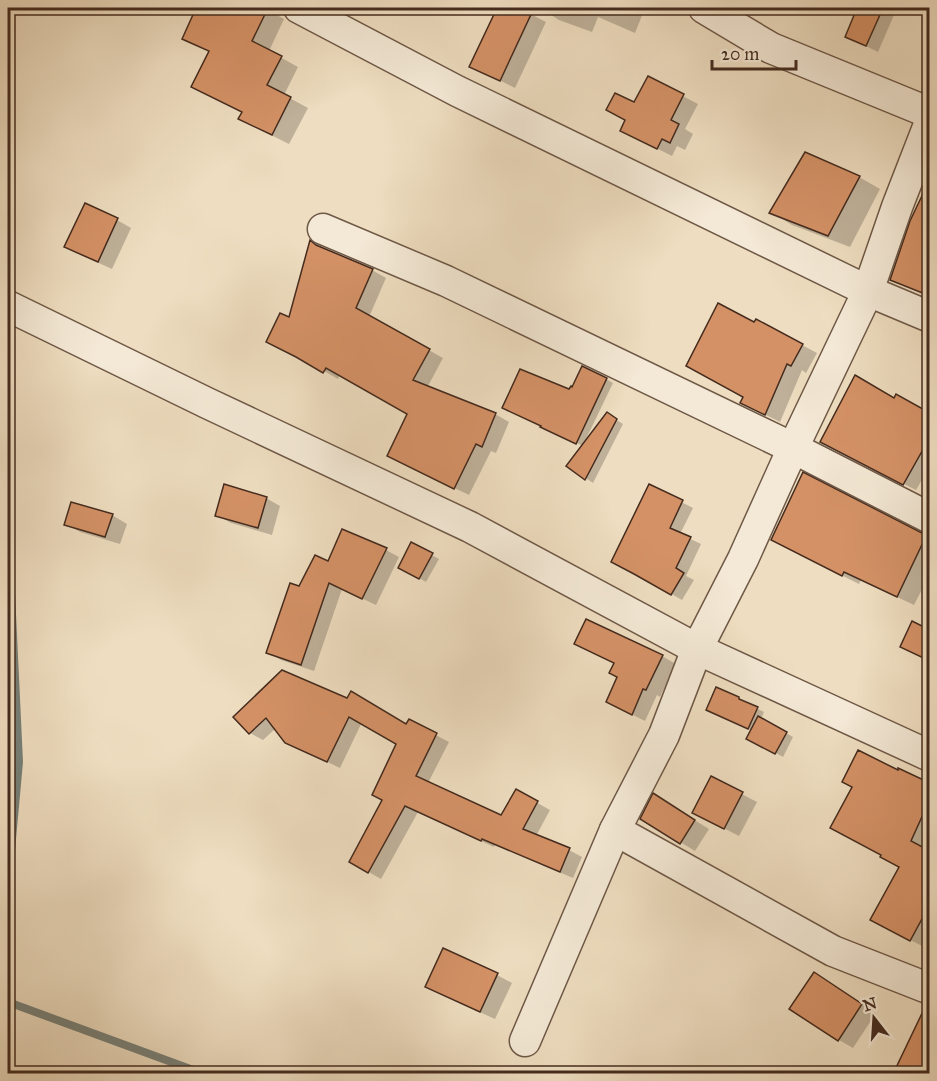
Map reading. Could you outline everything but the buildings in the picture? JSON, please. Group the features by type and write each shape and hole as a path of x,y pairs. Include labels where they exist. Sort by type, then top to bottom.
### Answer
{"street":[{"path":"299,8 457,91 868,291 930,317"},
{"path":"704,8 771,48 930,113"},
{"path":"525,1041 615,830 664,735 697,649 743,559 868,291 930,122"},
{"path":"323,229 446,281 793,448 930,518"},
{"path":"8,306 470,527 697,649 930,756"},
{"path":"615,830 833,951 930,989"}],"waterway":[{"path":"8,529 19,762 8,883"},
{"path":"8,1002 204,1074"}]}
